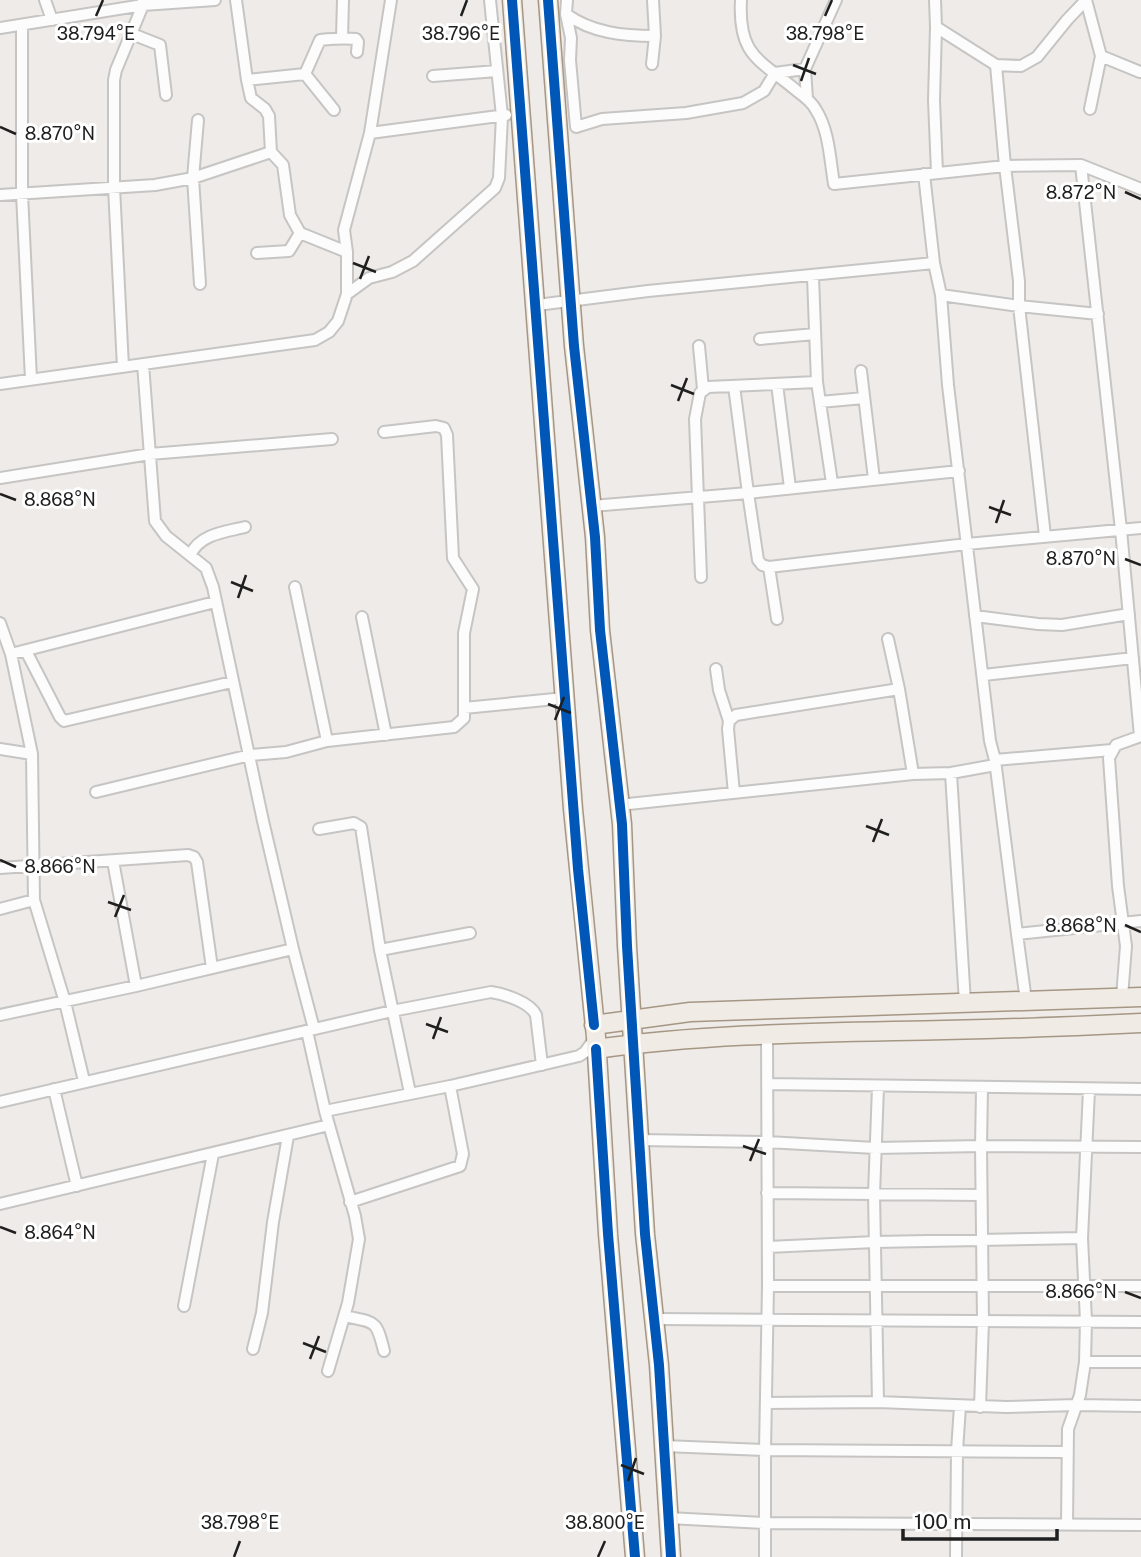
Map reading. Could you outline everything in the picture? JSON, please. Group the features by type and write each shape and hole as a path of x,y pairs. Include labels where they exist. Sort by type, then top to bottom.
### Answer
{"main road":[{"path":"512,0 578,869 596,1037 607,1226 635,1557"},
{"path":"548,0 574,346 592,506 600,630 619,805 645,1234 655,1319 671,1557"},
{"path":"596,1037 631,1021 690,1012 1141,997"},
{"path":"596,1037 633,1044 766,1035 1024,1029 1141,1023"}],"street":[{"path":"45,0 52,20"},
{"path":"0,28 143,3 215,0"},
{"path":"236,0 251,98 270,116 271,152 283,164 290,215 300,233 347,252"},
{"path":"342,38 343,0"},
{"path":"0,384 315,340 329,332 338,321 347,294 344,230 370,132 391,0"},
{"path":"347,294 369,278 392,272 413,261 488,196 499,178 502,116 490,0"},
{"path":"567,0 576,127 602,119 686,113 743,103 764,92 775,73"},
{"path":"652,64 655,36 653,0"},
{"path":"741,0 741,26 751,53 807,99 818,112 834,184 1005,166 1081,165 1141,189"},
{"path":"807,99 805,69 836,0"},
{"path":"935,0 934,100 937,173"},
{"path":"936,27 996,65 1021,66 1037,57 1086,0"},
{"path":"1086,0 1101,56 1090,109"},
{"path":"123,366 114,187 114,80 143,3"},
{"path":"566,14 580,24 599,30 655,36"},
{"path":"22,25 22,194 31,379"},
{"path":"132,34 160,45 166,95"},
{"path":"305,74 320,40 356,39 359,45 357,52"},
{"path":"1101,56 1140,72"},
{"path":"996,65 1045,536"},
{"path":"775,73 805,69"},
{"path":"433,76 497,71"},
{"path":"247,80 305,74"},
{"path":"305,74 334,110"},
{"path":"370,132 522,112"},
{"path":"198,120 193,178 200,285"},
{"path":"0,195 155,185 193,178 271,152"},
{"path":"1081,165 1121,530 1140,736 1116,745 1110,758 1118,886 1126,946 1122,998"},
{"path":"924,174 934,264 941,295 948,385 990,741 1026,1001"},
{"path":"327,243 344,230"},
{"path":"257,253 289,251 300,233"},
{"path":"537,305 648,291 934,264"},
{"path":"813,277 817,382 832,483"},
{"path":"941,295 1098,314"},
{"path":"760,340 815,334"},
{"path":"699,346 703,389 695,419 701,577"},
{"path":"143,364 155,521 166,536 206,568 213,587 293,949 325,1111 359,1240 345,1316 328,1371"},
{"path":"861,371 874,479"},
{"path":"703,389 817,382"},
{"path":"777,384 790,488"},
{"path":"734,386 758,560 762,565 769,567 967,544 1141,528"},
{"path":"820,402 864,398"},
{"path":"96,792 250,755 286,752 327,741 454,727 464,718 464,633 473,589 453,558 447,435 444,428 436,426 384,432"},
{"path":"0,478 150,454 332,439"},
{"path":"592,506 959,471"},
{"path":"191,554 195,544 206,538 245,527"},
{"path":"769,567 776,619"},
{"path":"295,587 327,741"},
{"path":"11,654 215,602"},
{"path":"975,616 1062,625 1129,614"},
{"path":"362,617 386,735"},
{"path":"0,623 11,654 32,754 34,900 65,1002 84,1081"},
{"path":"888,639 913,774"},
{"path":"26,651 64,721 232,682"},
{"path":"984,675 1133,658"},
{"path":"716,669 719,690 729,721 734,793"},
{"path":"729,721 736,715 899,689"},
{"path":"464,708 565,698"},
{"path":"0,749 32,754"},
{"path":"619,805 913,774 951,773 995,763 1112,750"},
{"path":"951,773 965,1003"},
{"path":"319,829 355,823 361,827 391,1011 398,1028 410,1093"},
{"path":"0,868 188,855 194,857 197,862 212,968"},
{"path":"113,861 136,986"},
{"path":"0,909 34,900"},
{"path":"1017,934 1105,927 1141,921"},
{"path":"380,950 470,933"},
{"path":"0,1015 293,949"},
{"path":"0,1102 391,1011 478,994 501,994 533,1010 536,1015 542,1065"},
{"path":"765,1557 768,1286 766,1035"},
{"path":"325,1111 579,1056 596,1037"},
{"path":"767,1084 982,1089 1141,1089"},
{"path":"350,1202 460,1167 463,1154 450,1086"},
{"path":"878,1087 874,1194 878,1402"},
{"path":"54,1089 77,1186"},
{"path":"981,1407 982,1089"},
{"path":"1067,1525 1068,1429 1085,1362 1082,1238 1089,1090"},
{"path":"0,1204 330,1125"},
{"path":"253,1349 262,1313 273,1222 288,1136"},
{"path":"639,1140 767,1142 875,1148 1141,1147"},
{"path":"184,1306 213,1154"},
{"path":"767,1193 981,1195"},
{"path":"768,1247 1082,1238"},
{"path":"768,1286 1141,1286"},
{"path":"345,1316 373,1323 378,1327 384,1351"},
{"path":"655,1319 1141,1322"},
{"path":"1085,1362 1141,1362"},
{"path":"766,1403 878,1402 981,1407 1141,1406"},
{"path":"956,1557 960,1406"},
{"path":"664,1446 765,1450 1068,1452"},
{"path":"668,1518 765,1523 1141,1525"}],"cycle path":[{"path":"512,0 578,869 594,1025"},
{"path":"548,0 574,346 595,537 600,630 622,824 645,1234 659,1365 671,1557"},
{"path":"596,1049 608,1234 635,1557"}]}
